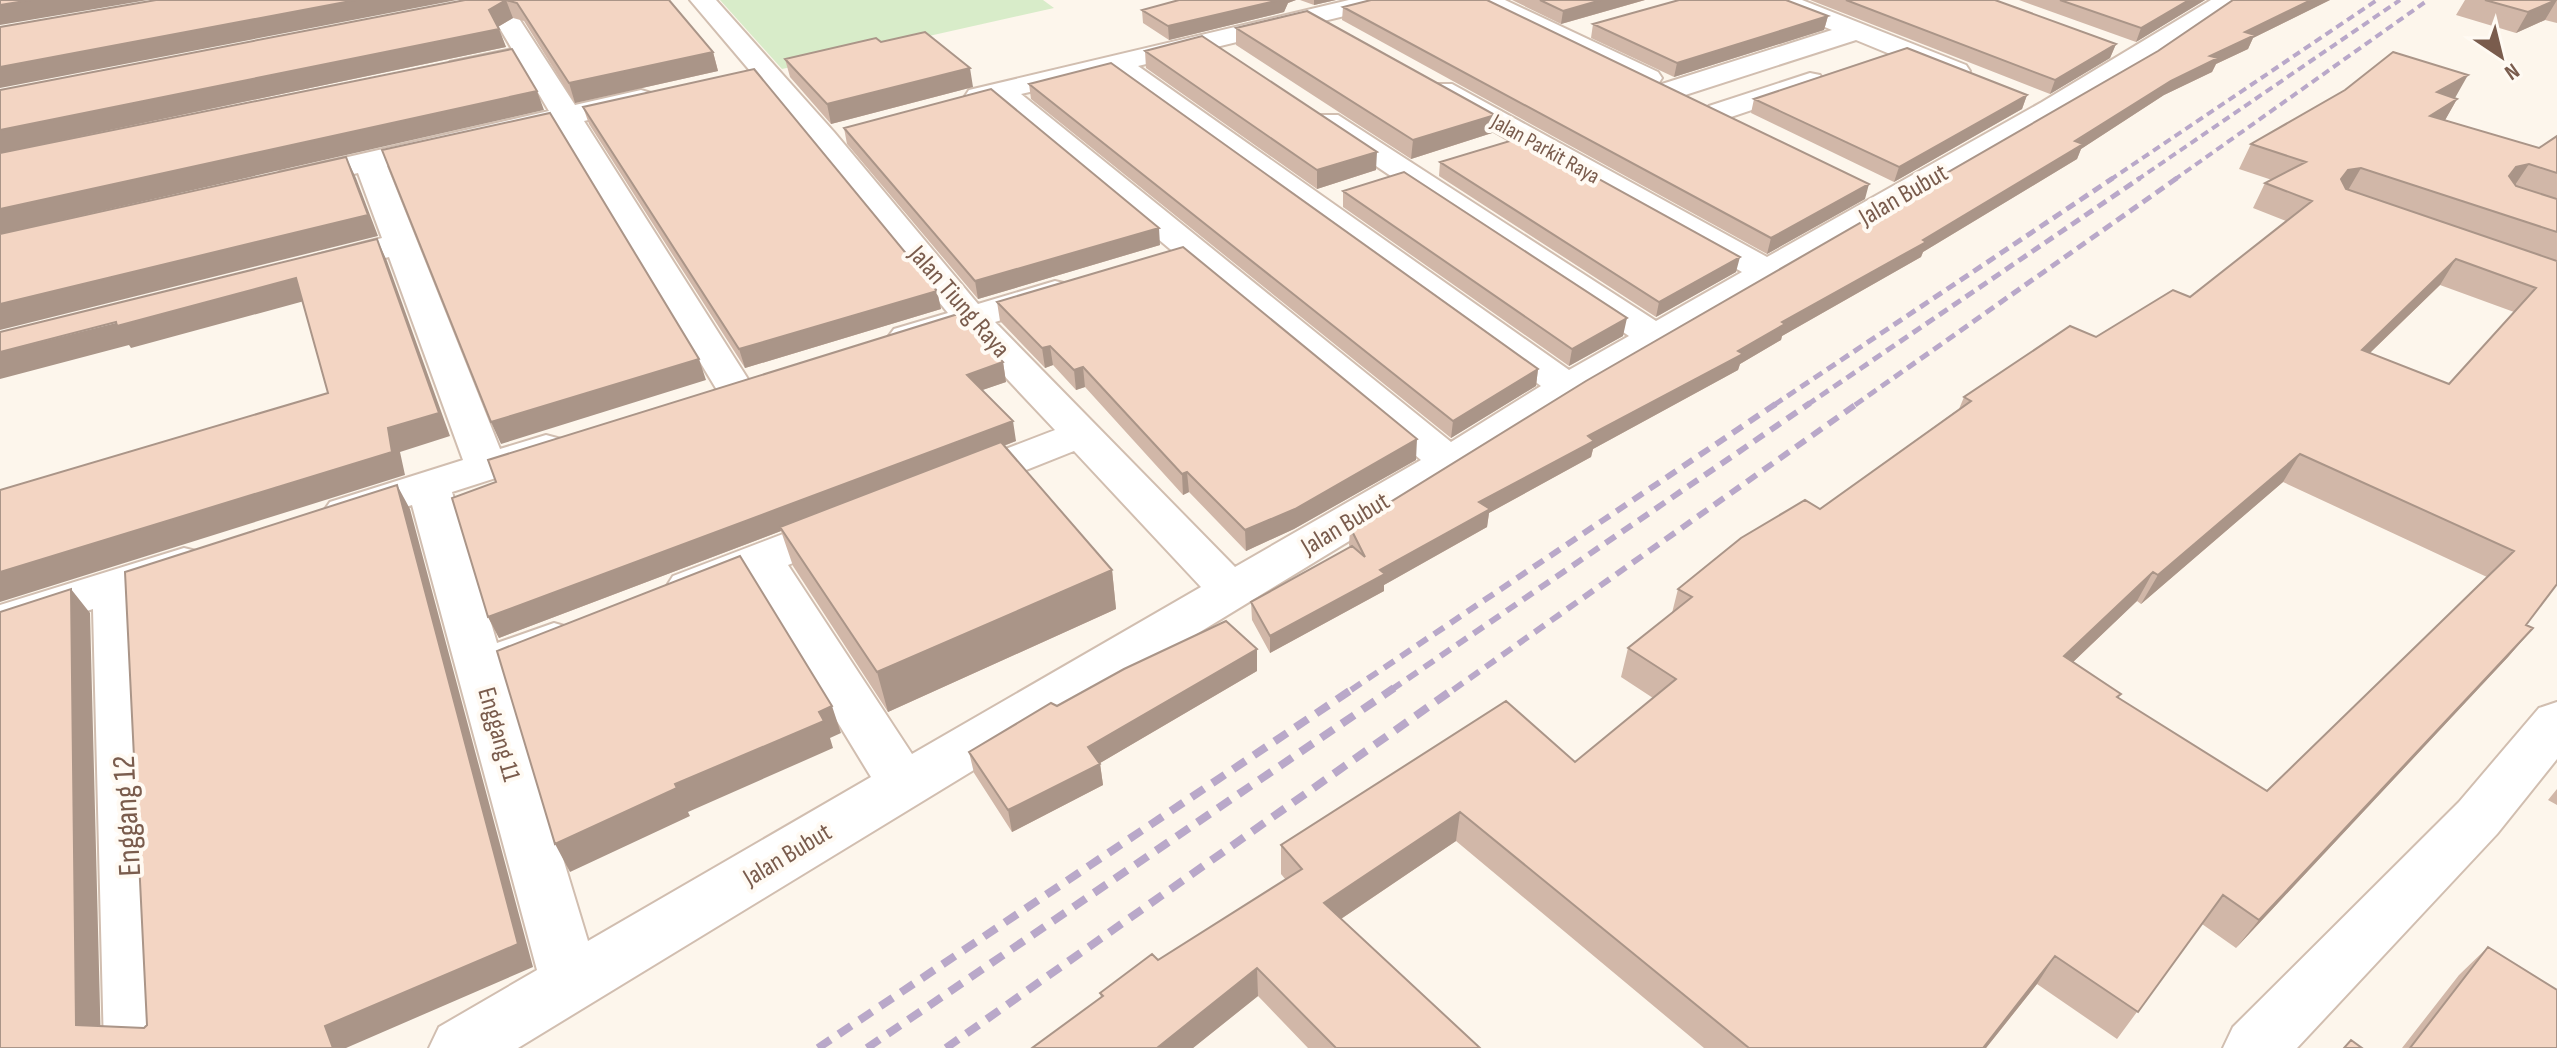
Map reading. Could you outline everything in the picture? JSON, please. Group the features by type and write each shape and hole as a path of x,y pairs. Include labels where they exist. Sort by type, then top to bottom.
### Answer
{"street":[{"name":"Jalan Tiung Raya","path":"702,0 749,75 838,134 971,318 1231,591"},
{"path":"1282,0 1350,38"},
{"path":"955,103 1381,0"},
{"path":"1485,0 1759,132"},
{"path":"1780,0 1977,79"},
{"path":"465,9 496,1 565,116 749,383 690,401"},
{"name":"Jalan Bubut","path":"461,1048 1449,462 1567,387 1768,272 1881,191 2209,3"},
{"path":"1561,35 1591,27"},
{"path":"1672,90 1857,31"},
{"path":"1207,41 1244,66"},
{"path":"1861,64 1903,49"},
{"path":"435,74 528,54"},
{"path":"1116,63 1567,387"},
{"path":"1719,112 1832,74"},
{"name":"Jalan Parkit Raya","path":"1417,76 1768,272"},
{"path":"999,91 1174,255 1449,462"},
{"path":"261,186 673,92"},
{"path":"1307,107 1422,169 1657,338"},
{"path":"1481,150 1525,136"},
{"path":"369,161 486,467"},
{"path":"1310,204 1422,169"},
{"path":"292,271 400,244"},
{"path":"867,348 1087,282"},
{"path":"309,523 588,434"},
{"path":"921,497 1081,434"},
{"name":"Enggang 11","path":"428,485 571,983"},
{"path":"658,599 878,514"},
{"path":"0,622 220,552"},
{"path":"761,559 904,785"},
{"name":"Enggang 12","path":"116,585 136,1048"},
{"path":"481,668 599,622"},
{"path":"2255,1048 2478,818 2557,722"}],"green space":[{"path":"720,0 1043,0 1054,8 782,69"}],"building":[{"path":"0,0 31,0 0,5"},
{"path":"156,0 356,0 0,67 0,27"},
{"path":"465,0 506,0 489,10 499,29 0,130 0,90"},
{"path":"506,0 669,0 713,52 569,83 517,3"},
{"path":"1179,0 1280,0 1168,26 1142,10"},
{"path":"1371,0 1487,0 1869,184 1771,238 1343,7"},
{"path":"1540,0 1601,0 1563,11"},
{"path":"1679,0 1786,0 1828,16 1677,63 1593,24"},
{"path":"1846,0 1995,0 2116,44 2055,80"},
{"path":"2060,0 2189,0 2141,28"},
{"path":"2233,0 2311,0 2245,32 2255,35 2210,56 2218,58 2171,81 2075,141 2083,144 1923,240 1926,242 1782,322 1785,324 1738,351 1743,354 1588,436 1594,441 1479,502 1490,509 1380,570 1385,574 1270,636 1251,602 1352,546 1365,557 1350,527 1586,381 2158,51"},
{"path":"2485,0 2556,0 2528,12"},
{"path":"1307,11 1495,115 1413,140 1236,28"},
{"path":"925,32 970,68 827,104 785,59 876,38 881,42"},
{"path":"1202,36 1377,152 1317,170 1145,51"},
{"path":"1907,48 2027,95 1899,167 1754,99"},
{"path":"512,49 537,91 0,209 0,153"},
{"path":"2393,52 2468,75 2437,92 2457,99 2430,116 2539,148 2557,136 2557,173 2529,164 2516,167 2509,176 2516,186 2557,199 2557,232 2361,168 2348,170 2341,179 2346,189 2557,261 2557,584 2526,625 2533,628 2259,920 2223,895 2138,1012 2055,956 1983,1048 1749,1048 1460,812 1324,903 1480,1048 1336,1048 1257,968 1157,1048 1032,1048 1103,996 1100,993 1152,954 1158,960 1302,869 1281,845 1506,701 1575,762 1676,679 1628,648 1692,597 1678,589 1741,538 1805,500 1820,509 1971,401 1964,397 2070,326 2096,337 2173,290 2190,297 2312,201 2265,183 2306,162 2251,144 2345,90","holes":["2456,259 2536,288 2449,384 2362,350","2300,454 2514,551 2267,791 2117,697 2121,694 2064,656 2153,572 2158,575"]},
{"path":"1111,63 1538,369 1453,421 1029,84"},
{"path":"754,69 937,291 739,349 583,107"},
{"path":"991,89 1159,228 975,281 844,128"},
{"path":"550,113 699,359 491,422 382,150"},
{"path":"1523,137 1740,257 1659,302 1440,162"},
{"path":"346,157 368,215 0,304 0,234"},
{"path":"1404,172 1627,318 1572,349 1343,191"},
{"path":"377,239 439,413 388,428 392,452 0,572 0,490 328,393 296,278 117,326 116,322 0,352 0,332"},
{"path":"1183,247 1417,439 1295,509 1245,530 1187,472 1182,474 1083,367 1074,370 1050,346 1042,348 997,302"},
{"path":"958,314 1003,362 967,375 1013,421 488,617 452,498 496,482 488,460"},
{"path":"1001,442 1112,570 877,672 780,527"},
{"path":"397,485 518,944 325,1026 333,1048 0,1048 0,612 71,589 76,1025 144,1028 147,1025 125,572"},
{"path":"740,556 832,706 819,712 824,721 675,784 677,788 555,844 497,651"},
{"path":"1226,621 1257,649 1088,747 1100,764 1008,810 969,752 1051,703 1057,706 1124,669"},
{"path":"2488,947 2557,990 2557,1048 2410,1048"},
{"path":"2351,1040 2362,1048 2344,1048"}],"railway":[{"path":"2110,180 2377,0"},
{"path":"2137,180 2400,0"},
{"path":"2174,180 2428,0"},
{"path":"1774,405 2113,178"},
{"path":"1807,405 2140,178"},
{"path":"1855,405 2177,178"},
{"path":"1351,690 1777,403"},
{"path":"1391,690 1810,403"},
{"path":"1453,690 1858,403"},
{"path":"818,1048 1354,688"},
{"path":"867,1048 1394,688"},
{"path":"946,1048 1455,688"}]}
